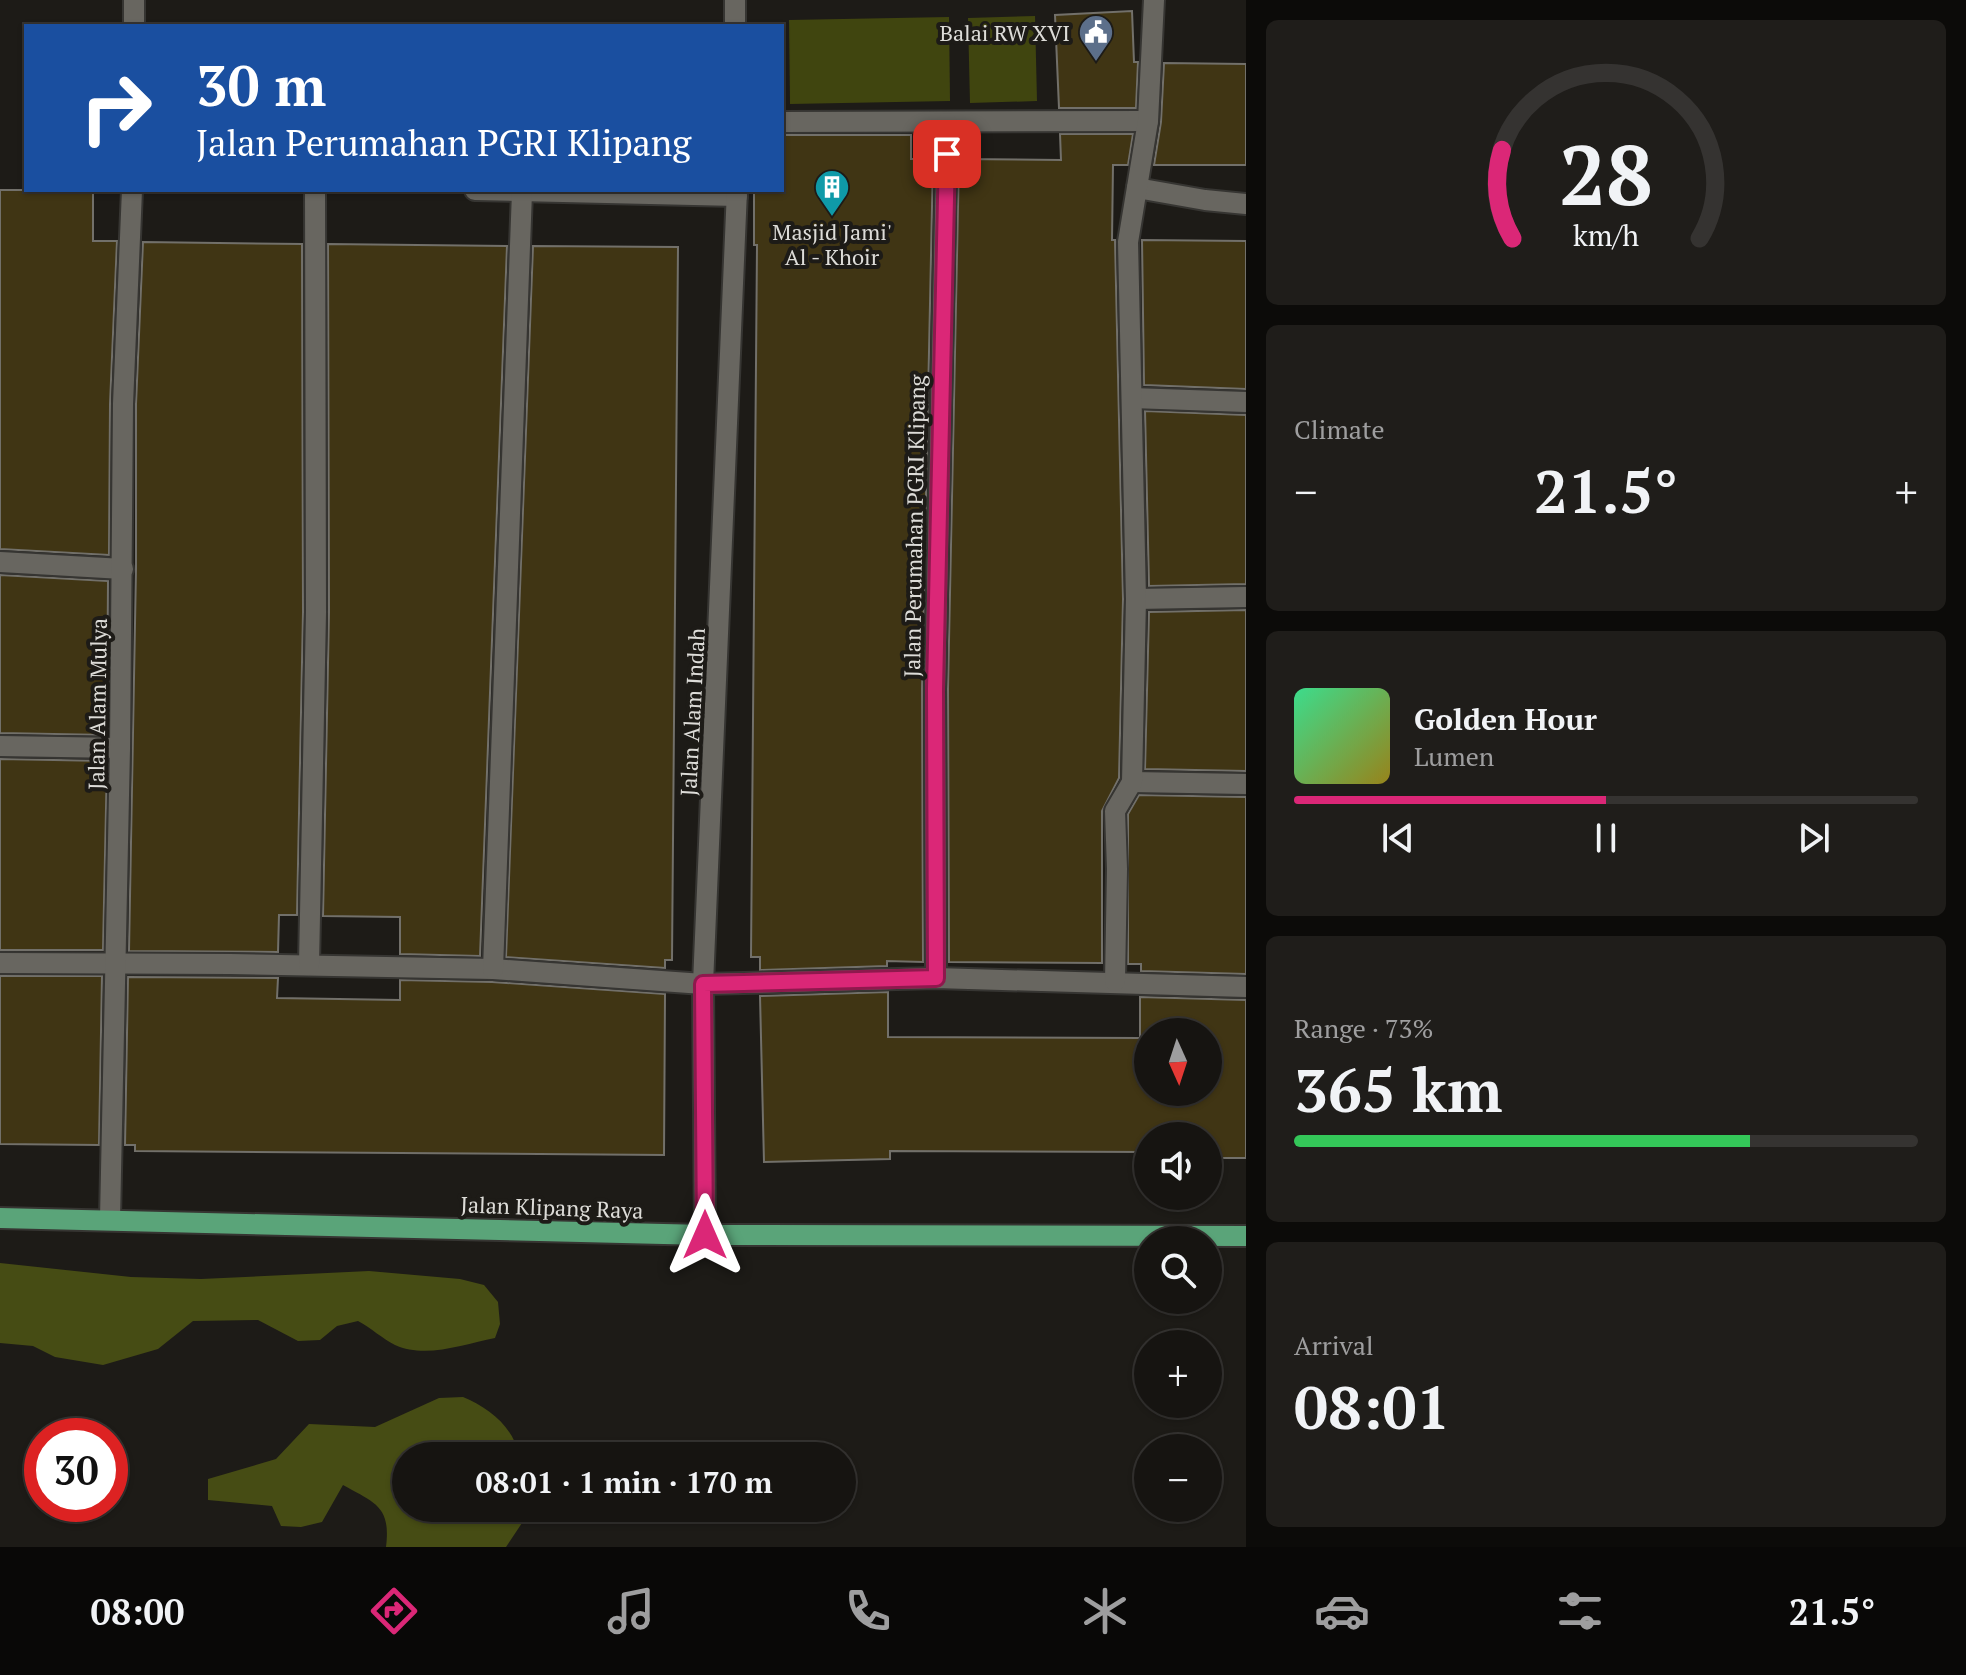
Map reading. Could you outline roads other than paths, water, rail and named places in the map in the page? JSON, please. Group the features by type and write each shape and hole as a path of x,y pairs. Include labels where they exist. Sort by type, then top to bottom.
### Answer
{"main road":[{"name":"Jalan Klipang Raya","path":"0,1218 705,1235 1246,1236"}],"street":[{"path":"134,0 134,24"},
{"path":"735,0 735,24"},
{"path":"1115,981 1115,811 1132,782 1136,599 1128,242 1148,121 1154,0"},
{"path":"784,122 1148,121"},
{"name":"Jalan Perumahan PGRI Klipang","path":"936,978 935,689 947,123"},
{"path":"1137,188 1246,204"},
{"name":"Jalan Alam Mulya","path":"110,1219 123,569 123,404 132,192"},
{"path":"309,965 316,612 315,192"},
{"path":"493,969 522,192 737,193"},
{"name":"Jalan Alam Indah","path":"705,1235 703,984 737,193"},
{"path":"1132,398 1246,402"},
{"path":"0,562 123,569"},
{"path":"1136,599 1246,597"},
{"path":"0,746 120,748"},
{"path":"1132,782 1246,784"},
{"path":"0,963 493,969 703,984 936,978 1246,987"}],"place":[{"name":"Balai RW XVI","path":"1096,63"},
{"name":"Masjid Jami' Al - Khoir","path":"832,218"}]}
